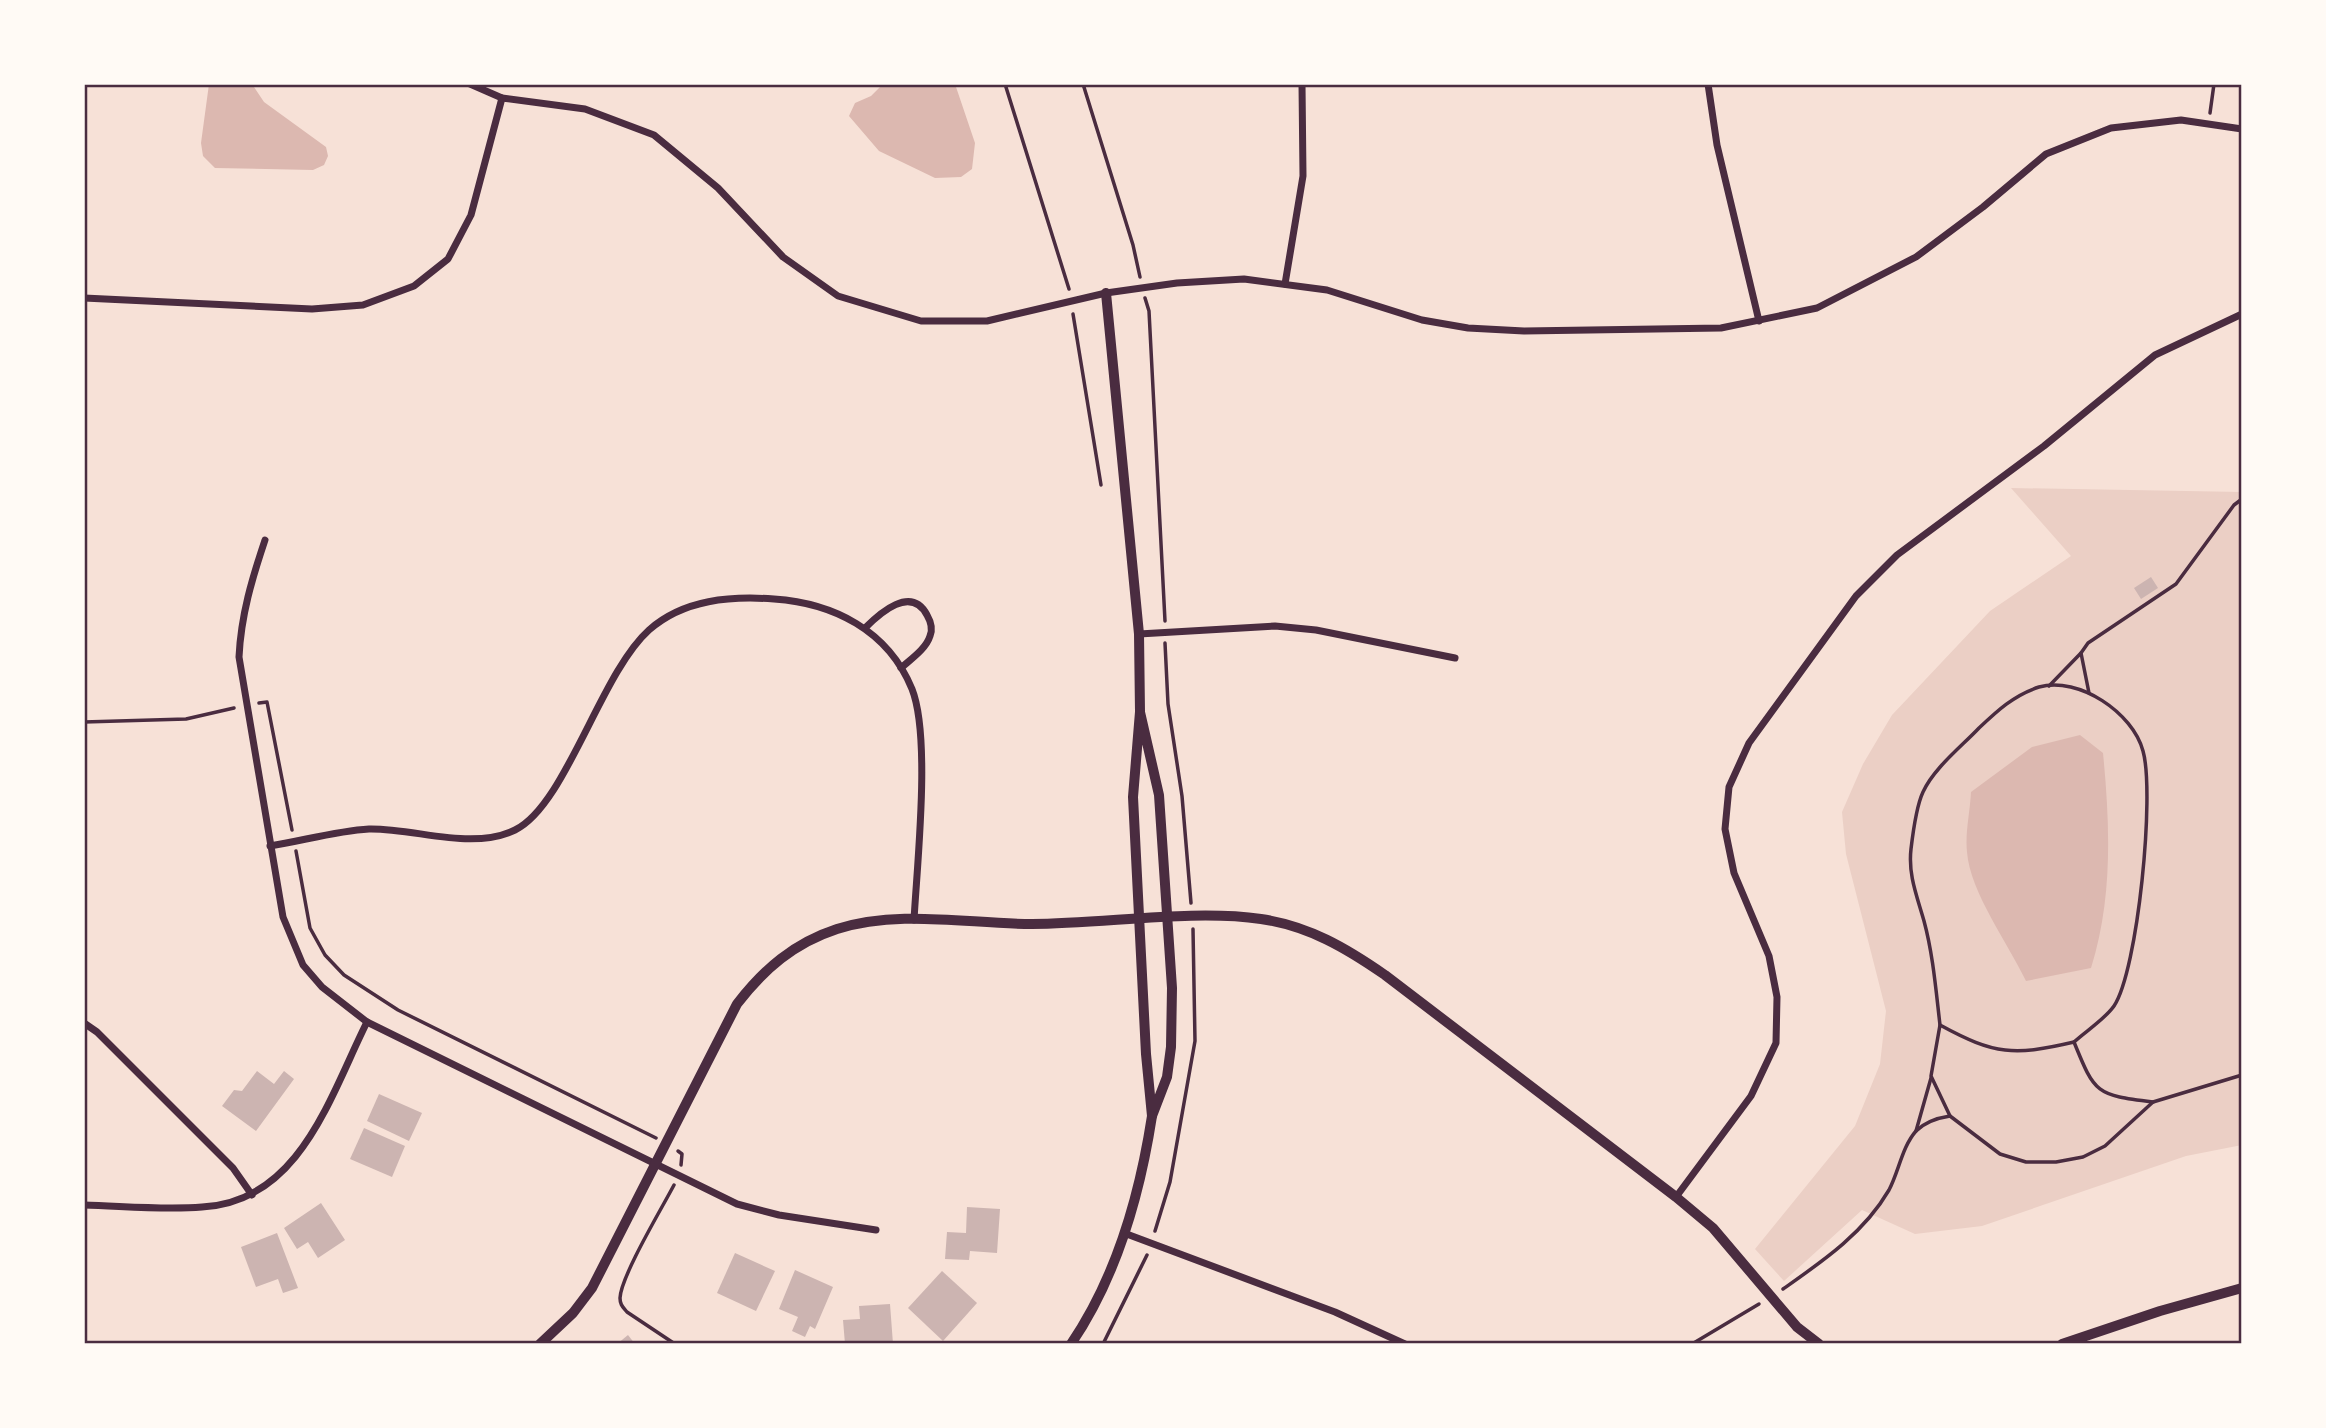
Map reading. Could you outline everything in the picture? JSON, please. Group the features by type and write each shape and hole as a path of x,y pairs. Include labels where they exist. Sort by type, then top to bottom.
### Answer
{"street":[{"path":"470,84 502,98 585,109 654,135 718,188 783,257 838,296 921,321 988,321 1106,293 1244,279 1328,290 1422,320 1468,328 1524,331 1721,328 1816,309 1916,257 1983,207 2046,154 2111,128 2181,120 2242,130"},
{"path":"1285,284 1304,176 1302,84"},
{"path":"1708,84 1717,145 1759,321"},
{"path":"84,298 312,309 363,305 414,286 448,259 471,215 502,98"},
{"path":"1106,293 1139,634 1140,712 1133,797 1138,921 1153,1116"},
{"path":"1676,1197 1751,1096 1776,1042 1777,997 1769,956 1734,873 1725,829 1729,787 1749,743 1856,596 1896,555 2044,446 2155,355 2242,314"},
{"path":"265,540 247,592 240,626 239,657 283,917 303,965 321,987 367,1022 753,1210 876,1230"},
{"path":"270,846 367,830 483,838 518,828 547,800 613,680 635,645 650,629 685,608 737,597 797,601 838,612 865,628 886,647 913,690 921,750 914,920"},
{"path":"865,628 886,608 900,602 914,603 925,610 931,623 930,636 923,648 901,668"},
{"path":"1139,634 1275,626 1316,630 1455,657"},
{"path":"1070,1344 1096,1298 1124,1233 1146,1156 1153,1116 1167,1077 1171,1047 1169,919 1159,795 1140,712"},
{"path":"540,1344 573,1313 592,1287 712,1048 737,1004 758,976 783,955 835,929 863,922 914,920 1031,924 1192,917 1262,919 1302,928 1340,944 1676,1197 1713,1228 1797,1327 1819,1344"},
{"path":"84,1205 203,1207 252,1195 278,1179 296,1159 367,1022"},
{"path":"84,1023 97,1032 233,1168 252,1195"},
{"path":"1124,1233 1335,1312 1405,1344"},
{"path":"2062,1344 2160,1311 2242,1288"}],"path":[{"path":"1005,84 1068,283 1101,485"},
{"path":"1083,84 1133,245 1149,311 1168,704 1182,796 1192,917 1195,1041 1170,1182 1133,1288 1103,1344"},
{"path":"2208,124 2214,84"},
{"path":"2049,686 2088,643 2176,584 2234,505 2242,499"},
{"path":"2081,653 2089,694"},
{"path":"1790,1284 1836,1251 1876,1209 1916,1132 1931,1076 1940,1025 1924,922 1912,886 1911,850 1923,792 1950,757 2005,703 2040,687 2049,686 2062,686 2089,694 2125,719 2143,750 2143,885 2131,956 2114,1006 2074,1042 2032,1052 2000,1051 1974,1044 1940,1025"},
{"path":"260,703 267,702 291,826"},
{"path":"84,722 186,719 232,708"},
{"path":"297,856 310,928 326,956 344,975 398,1010 652,1135"},
{"path":"2074,1042 2090,1080 2100,1092 2153,1102"},
{"path":"1931,1076 1950,1116 2000,1154 2025,1162 2056,1162 2083,1157 2105,1146 2153,1102 2242,1075"},
{"path":"1916,1132 1925,1124 1950,1116"},
{"path":"673,1187 625,1280 620,1297 621,1305 627,1312 675,1344"},
{"path":"1692,1344 1761,1303"}],"shaded area":[{"path":"209,84 252,84 264,102 326,147 328,156 324,165 313,170 215,168 203,156 201,143"},
{"path":"883,84 955,84 975,143 972,169 961,177 935,178 879,151 849,116 855,103 871,96"},
{"path":"2011,488 2242,492 2242,1145 2186,1156 1982,1226 1915,1234 1862,1210 1784,1281 1755,1249 1855,1126 1880,1064 1886,1011 1846,854 1842,812 1863,764 1892,715 1990,611 2071,556"},
{"path":"2080,735 2103,753 2108,861 2098,942 2091,968 2026,981 1982,900 1970,867 1967,837 1971,792 2032,747"}],"building":[{"path":"2151,577 2158,588 2141,599 2134,588"},
{"path":"257,1071 274,1084 284,1071 294,1079 256,1131 222,1106 234,1090 242,1091"},
{"path":"379,1094 422,1113 409,1141 367,1121"},
{"path":"364,1128 405,1146 392,1177 350,1159"},
{"path":"321,1203 345,1240 318,1258 308,1242 297,1249 284,1228"},
{"path":"967,1207 1000,1209 997,1253 970,1251 969,1260 945,1259 947,1232 966,1233"},
{"path":"277,1233 298,1288 283,1293 278,1279 256,1287 241,1247"},
{"path":"735,1253 775,1271 756,1311 717,1293"},
{"path":"795,1270 833,1287 815,1329 810,1326 805,1337 792,1331 798,1317 779,1309"},
{"path":"942,1271 977,1303 943,1341 908,1308"},
{"path":"890,1304 893,1344 845,1344 843,1320 860,1319 859,1306"},
{"path":"628,1335 635,1344 617,1344"}]}
